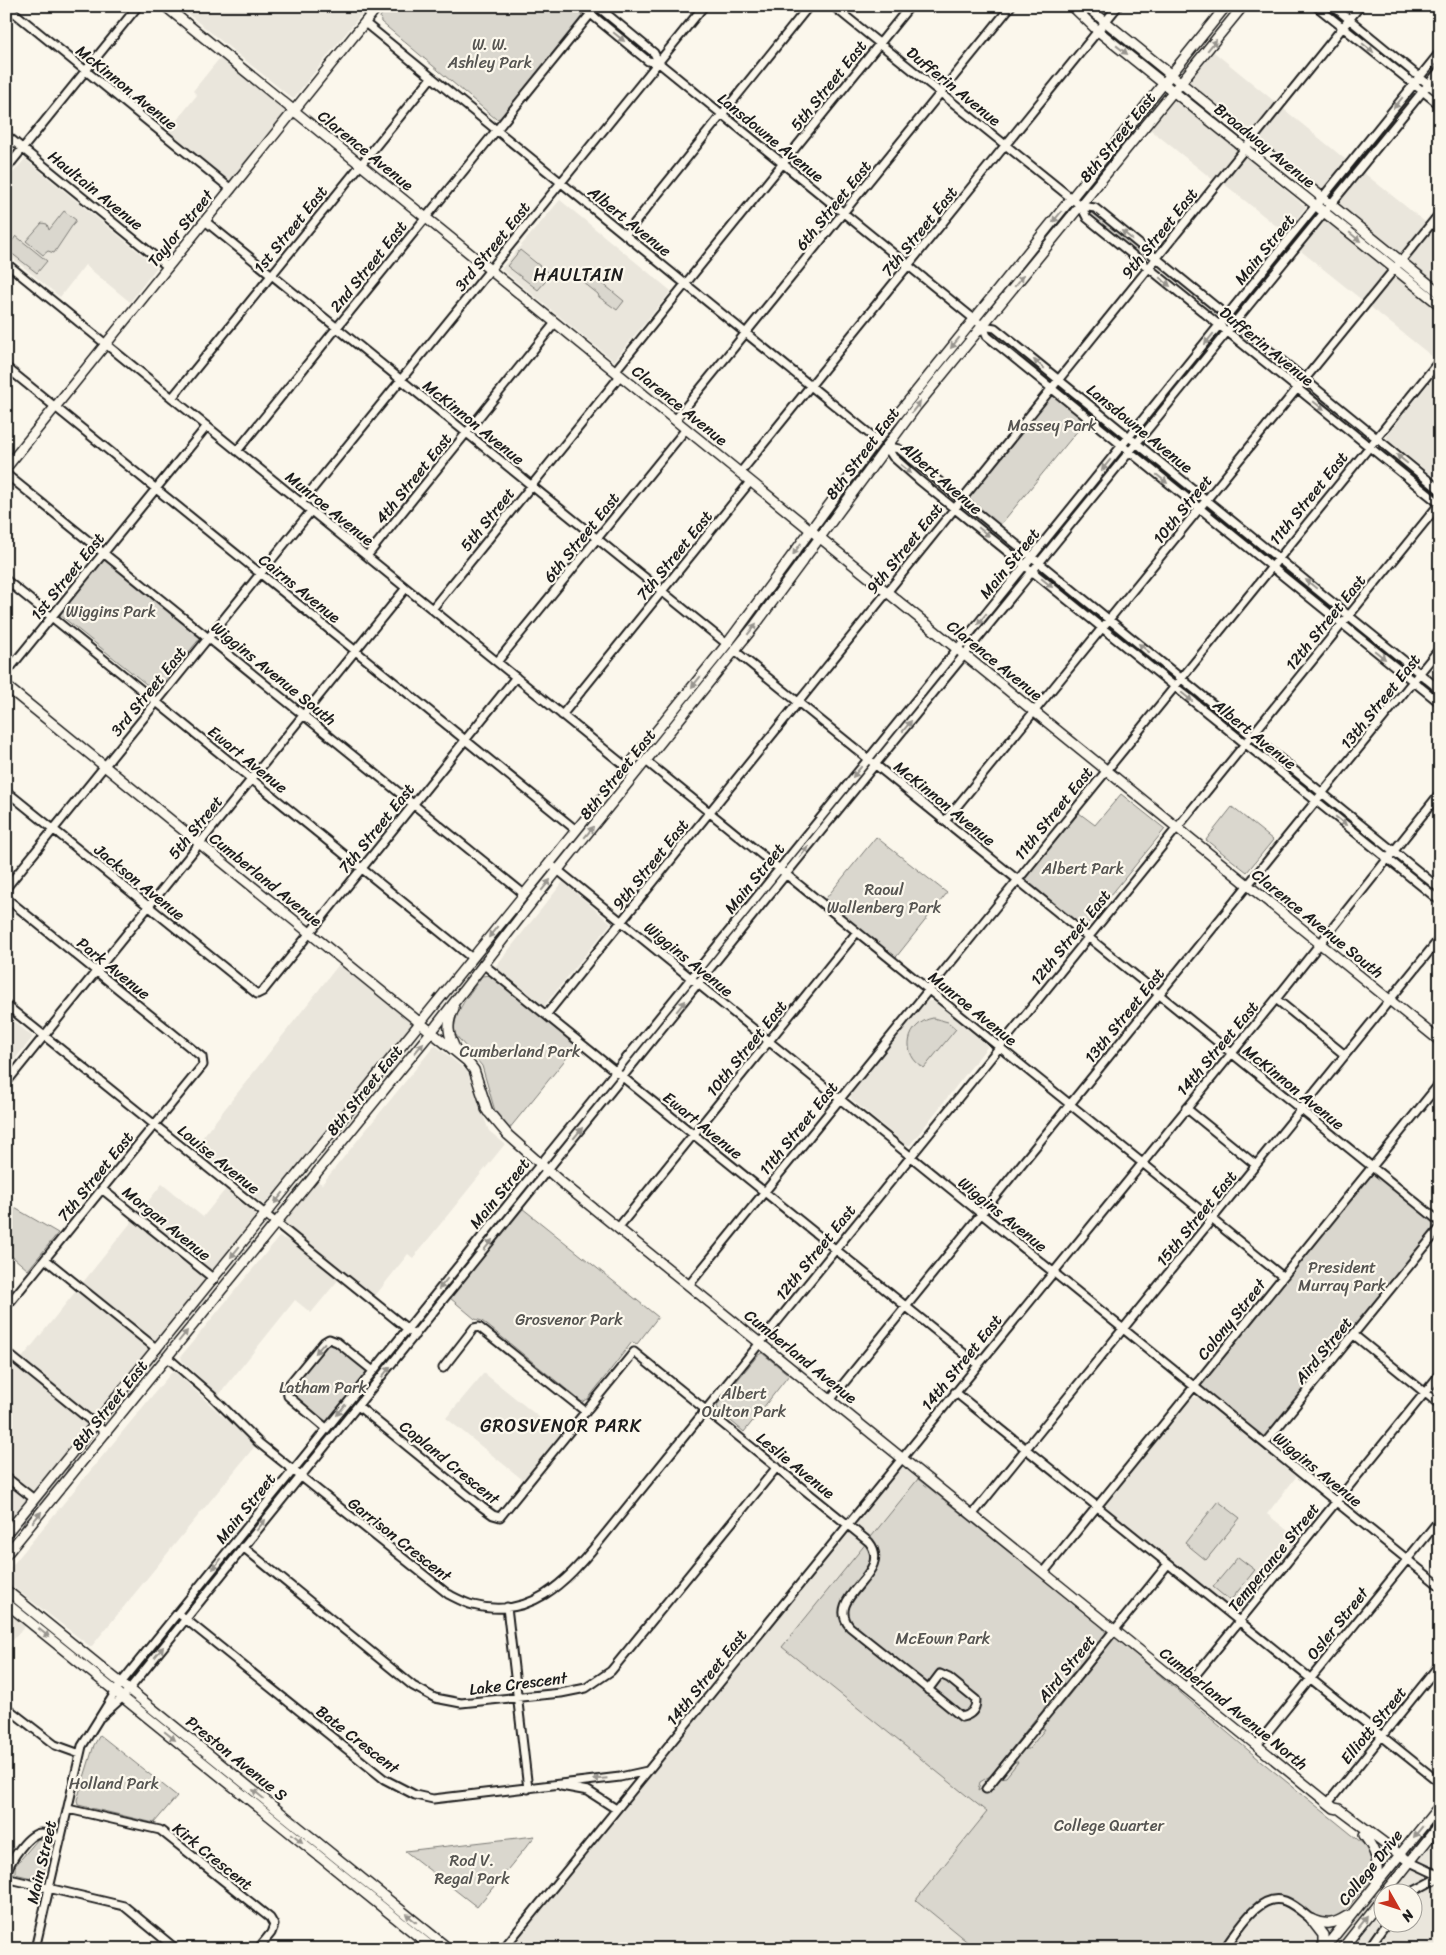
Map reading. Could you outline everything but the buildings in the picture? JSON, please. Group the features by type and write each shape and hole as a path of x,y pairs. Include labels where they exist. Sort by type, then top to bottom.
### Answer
{"main road":[{"name":"Clarence Avenue","path":"165,6 1176,827"},
{"name":"Taylor Street","path":"6,468 378,6"},
{"name":"Broadway Avenue","path":"1072,6 1098,31 1440,306"},
{"name":"Broadway Avenue","path":"1086,6 1440,293"},
{"name":"8th Street East","path":"6,1534 727,644 877,440 1226,6"},
{"name":"8th Street East","path":"6,1555 432,1032 483,964 735,651 886,446 1243,6"},
{"name":"Cumberland Avenue","path":"6,686 457,1052 474,1070 486,1109 508,1135 537,1159 540,1164 1044,1572"},
{"name":"Clarence Avenue South","path":"1176,827 1440,1041"},
{"path":"457,1052 450,1038 448,1026 461,995"},
{"path":"307,1184 326,1152 328,1138"},
{"path":"141,1389 160,1358 161,1354 157,1349"},
{"name":"Cumberland Avenue North","path":"1044,1572 1185,1688 1398,1857"},
{"name":"Preston Avenue S","path":"6,1590 449,1949"},
{"name":"Preston Avenue S","path":"6,1603 434,1949"},
{"name":"Cumberland Avenue North","path":"1331,1805 1335,1812 1364,1836 1398,1857"},
{"name":"College Drive","path":"1377,1882 1440,1805"},
{"name":"College Drive","path":"1394,1882 1440,1824"},
{"path":"1364,1836 1375,1852 1378,1861 1375,1882"},
{"path":"1398,1857 1408,1864"},
{"name":"College Drive","path":"1324,1949 1374,1886"},
{"name":"College Drive","path":"1342,1949 1374,1909"},
{"path":"1311,1920 1322,1924 1332,1924 1352,1914"},
{"path":"1311,1920 1324,1935 1324,1949"}],"street":[{"name":"McKinnon Avenue","path":"6,6 231,189"},
{"path":"6,169 138,6"},
{"name":"Lansdowne Avenue","path":"581,6 648,61 659,63"},
{"name":"Lansdowne Avenue","path":"597,6 654,53 659,63 721,114 974,319 983,326 995,328 1440,690"},
{"name":"2nd Street East","path":"237,451 597,6"},
{"name":"3rd Street East","path":"301,503 704,6"},
{"path":"625,235 809,6"},
{"name":"Dufferin Avenue","path":"833,6 1071,199 1081,206 1095,208 1440,490"},
{"name":"5th Street East","path":"711,252 910,6"},
{"name":"6th Street East","path":"675,420 1011,6"},
{"name":"7th Street East","path":"740,473 1118,6"},
{"path":"1316,6 1440,105"},
{"path":"1333,6 1440,94"},
{"name":"9th Street East","path":"546,1015 1360,6"},
{"name":"Albert Avenue","path":"365,23 877,440"},
{"name":"Main Street","path":"1327,201 1413,84 1440,52"},
{"name":"Main Street","path":"93,1724 123,1698 875,765 1025,565 1129,436 1227,317 1440,70"},
{"name":"1st Street East","path":"172,398 431,78"},
{"name":"Haultain Avenue","path":"6,135 168,267"},
{"name":"Dufferin Avenue","path":"1081,206 1087,218 1439,504"},
{"name":"Main Street","path":"35,1949 80,1754 93,1724 115,1691 614,1070 868,759 1032,571 1137,443 1227,332 1320,209"},
{"name":"10th Street","path":"945,821 1440,213"},
{"name":"McKinnon Avenue","path":"205,221 727,644"},
{"name":"5th Street","path":"432,609 531,487 711,252"},
{"name":"Munroe Avenue","path":"6,263 636,775"},
{"name":"4th Street East","path":"367,556 555,323"},
{"name":"Lansdowne Avenue","path":"983,326 987,336 1440,703"},
{"name":"11th Street East","path":"689,1285 1368,446 1440,360"},
{"name":"Cairns Avenue","path":"6,367 576,830"},
{"name":"1st Street East","path":"6,673 206,426"},
{"name":"6th Street East","path":"497,662 686,429"},
{"name":"Albert Avenue","path":"886,446 899,450 1440,888"},
{"name":"Albert Avenue","path":"886,446 893,458 1440,901"},
{"name":"Wiggins Avenue South","path":"6,474 524,894"},
{"name":"7th Street East","path":"562,715 750,482"},
{"name":"12th Street East","path":"760,1342 1439,504"},
{"name":"3rd Street East","path":"6,888 311,510"},
{"name":"Ewart Avenue","path":"6,580 472,958"},
{"name":"5th Street","path":"6,1083 406,588"},
{"name":"13th Street East","path":"831,1400 1440,648"},
{"name":"McKinnon Avenue","path":"735,651 1440,1222"},
{"name":"7th Street East","path":"257,994 263,990 516,677"},
{"name":"Munroe Avenue","path":"646,761 1282,1276"},
{"name":"Jackson Avenue","path":"6,791 257,994"},
{"name":"14th Street East","path":"503,1949 976,1364 1276,999 1440,793"},
{"name":"Wiggins Avenue","path":"549,863 1440,1586"},
{"name":"Park Avenue","path":"6,898 202,1057 204,1061"},
{"name":"10th Street East","path":"618,1228 857,932"},
{"name":"15th Street East","path":"973,1514 1440,938"},
{"name":"Ewart Avenue","path":"483,964 976,1364"},
{"path":"1276,999 1345,1055"},
{"name":"Louise Avenue","path":"6,1005 414,1335"},
{"name":"7th Street East","path":"6,1307 103,1190 204,1061"},
{"name":"Colony Street","path":"1044,1572 1440,1083"},
{"path":"1186,1108 1256,1165"},
{"name":"Morgan Avenue","path":"103,1190 214,1279"},
{"name":"Aird Street","path":"1265,1443 1440,1228"},
{"path":"45,1259 157,1349"},
{"path":"443,1368 474,1328 479,1327 586,1412"},
{"path":"1354,1335 1440,1405"},
{"path":"326,1428 288,1396 288,1387 324,1342 329,1339 337,1342 372,1370"},
{"name":"Garrison Crescent","path":"167,1357 212,1396 259,1443 448,1594 473,1605 507,1608 536,1600 566,1580 760,1342"},
{"path":"6,1352 106,1433"},
{"name":"Copland Crescent","path":"358,1406 496,1517 504,1514 634,1352"},
{"name":"Leslie Avenue","path":"634,1352 871,1545 874,1559 871,1571 846,1603 844,1618 850,1627 928,1690"},
{"name":"Temperance Street","path":"1185,1688 1440,1374"},
{"path":"955,1392 1440,1783"},
{"name":"Lake Crescent","path":"243,1547 424,1693 446,1701 461,1703 518,1698 586,1688 611,1671 777,1467"},
{"path":"6,1477 34,1499"},
{"name":"Osler Street","path":"1257,1745 1440,1519"},
{"name":"Aird Street","path":"986,1790 1168,1564"},
{"path":"507,1608 528,1789"},
{"name":"Bate Crescent","path":"178,1613 368,1767 399,1789 433,1799 620,1778 647,1771"},
{"name":"Elliott Street","path":"1331,1805 1382,1736 1440,1664"},
{"path":"940,1674 976,1700 975,1707 970,1714 962,1717 928,1690 940,1674"},
{"path":"6,1707 55,1745 80,1754"},
{"name":"Bate Crescent","path":"554,1786 588,1791 616,1808"},
{"name":"Kirk Crescent","path":"68,1809 160,1830 270,1918 274,1925 271,1933 258,1949"},
{"path":"61,1838 41,1833 32,1836 9,1864 6,1871 10,1879 124,1906 176,1949"},
{"path":"1408,1864 1440,1877"},
{"path":"1424,1886 1440,1877"},
{"path":"1224,1949 1257,1908 1267,1902 1277,1900 1287,1902 1311,1920"},
{"path":"1368,1949 1379,1932"}],"shaded area":[{"path":"178,6 368,6 293,99"},
{"path":"1209,48 1351,164 1323,198 1181,83"},
{"path":"223,54 289,110 231,189 165,135 197,95 193,91"},
{"path":"1174,91 1245,148 1217,183 1146,126"},
{"path":"1244,156 1306,207 1285,233 1223,183"},
{"path":"25,159 157,267 130,302 85,265 60,297 6,253 6,181"},
{"path":"1359,169 1440,234 1440,293 1331,204"},
{"path":"560,200 671,291 614,361 501,269"},
{"path":"1324,212 1440,306 1440,351 1434,358 1296,247"},
{"path":"1440,370 1440,482 1387,439 1387,435"},
{"path":"563,882 611,923 544,1006 495,967"},
{"path":"340,963 413,1023 266,1203 262,1203 194,1148"},
{"path":"927,1001 933,1001 986,1044 987,1047 910,1145 906,1145 852,1100 850,1095"},
{"path":"6,1015 33,1037 6,1070"},
{"path":"435,1045 467,1071 489,1131 505,1144 413,1258 408,1254 375,1296 283,1222 317,1181 322,1184"},
{"path":"162,1184 203,1217 229,1185 266,1214 6,1534 6,1378"},
{"path":"279,1237 288,1240 339,1279 311,1313 295,1300 219,1395 182,1361 181,1356"},
{"path":"175,1372 255,1446 91,1647 7,1582 6,1573 171,1373"},
{"path":"484,1373 560,1434 523,1480 446,1418"},
{"path":"1198,1397 1296,1477 1267,1514 1298,1539 1240,1611 1236,1612 1107,1507 1106,1504 1192,1398"},
{"path":"902,1466 1364,1844 1407,1874 1440,1834 1440,1949 510,1949 616,1809 852,1519"},
{"path":"6,1609 26,1625 6,1648"}],"green space":[{"name":"W. W. Ashley Park","path":"388,6 574,6 582,16 500,118 496,119 381,22 380,17"},
{"path":"64,211 76,220 54,253 48,251 43,255 26,241 42,223 47,224 49,230"},
{"path":"1090,211 1146,255 1143,260 1090,217 1088,213"},
{"path":"16,236 47,261 37,273 6,249"},
{"path":"520,250 551,275 538,290 507,266"},
{"path":"590,273 624,301 617,310 583,282"},
{"path":"991,329 1050,377 1046,381 988,333"},
{"path":"1216,333 1220,336 1138,436 1135,433"},
{"path":"961,341 953,357 843,495 856,473"},
{"name":"Massey Park","path":"1051,388 1088,418 997,529 961,500"},
{"path":"1063,388 1120,434 1117,437 1061,391"},
{"path":"1309,388 1366,433 1363,438 1305,392"},
{"path":"1380,445 1437,491 1434,496 1376,449"},
{"path":"894,451 953,497 954,500 950,501 893,455"},
{"path":"1140,451 1198,496 1195,500 1138,454"},
{"path":"1119,453 1123,455 1041,556 1038,553"},
{"path":"963,507 1023,555 1020,557 963,511"},
{"path":"1211,507 1270,555 1266,559 1208,512"},
{"name":"Wiggins Park","path":"104,558 201,637 156,692 60,615"},
{"path":"1282,565 1340,612 1336,617 1278,569"},
{"path":"1044,571 1100,618 1097,620 1041,575"},
{"path":"1113,628 1172,674 1169,679 1111,632"},
{"path":"952,659 957,662 878,757 876,753"},
{"path":"1184,685 1242,732 1240,736 1181,689"},
{"name":"Albert Park","path":"1121,794 1165,829 1084,928 1025,879 1079,813 1095,825"},
{"path":"1232,807 1273,840 1247,872 1206,840"},
{"name":"Raoul Wallenberg Park","path":"876,837 947,893 893,961 822,903"},
{"name":"Cumberland Park","path":"489,975 577,1045 509,1129 495,1111 482,1066 454,1033 457,1017 464,1003 482,976"},
{"path":"933,1018 948,1022 956,1029 924,1068 911,1055 909,1040 917,1026"},
{"name":"President Murray Park","path":"1372,1167 1440,1222 1440,1228 1265,1443 1195,1386"},
{"path":"537,1173 540,1175 418,1326 415,1324"},
{"path":"13,1207 58,1233 28,1270 6,1251 6,1218"},
{"name":"Grosvenor Park","path":"522,1208 658,1317 637,1344 632,1342 588,1399 582,1402 482,1321 475,1319 450,1298"},
{"path":"405,1336 408,1338 301,1469 300,1466"},
{"name":"Latham Park","path":"329,1339 372,1370 326,1428 288,1396 287,1387"},
{"name":"Albert Oulton Park","path":"762,1353 789,1375 744,1432 719,1411 717,1405 758,1355"},
{"path":"71,1462 65,1475 16,1537 27,1517"},
{"path":"291,1478 293,1481 189,1609 187,1609 186,1607"},
{"path":"918,1479 1102,1627 1106,1633 1103,1639 1095,1646 1044,1708 1043,1712 1035,1719 995,1770 995,1773 980,1782 978,1791 999,1778 1006,1777 1018,1762 1012,1762 1022,1749 1029,1749 1045,1729 1039,1728 1050,1714 1058,1709 1105,1650 1110,1640 1116,1638 1261,1761 1367,1847 1373,1855 1373,1875 1342,1915 1324,1921 1272,1897 1252,1907 1218,1949 976,1949 916,1900 987,1812 782,1647"},
{"path":"1218,1501 1240,1518 1206,1560 1185,1543"},
{"path":"1238,1557 1255,1570 1230,1601 1213,1587"},
{"path":"175,1621 177,1624 132,1680 128,1680"},
{"name":"Holland Park","path":"100,1735 177,1796 154,1823 78,1805 77,1800 94,1745"},
{"name":"Rod V. Regal Park","path":"535,1836 477,1907 405,1851"},
{"path":"38,1839 52,1843 40,1880 15,1874 15,1866"}],"district":[{"name":"HAULTAIN","path":"579,275"},
{"name":"GROSVENOR PARK","path":"561,1426"}],"park label":[{"name":"McEown Park","path":"943,1638"},
{"name":"College Quarter","path":"1109,1825"}]}
